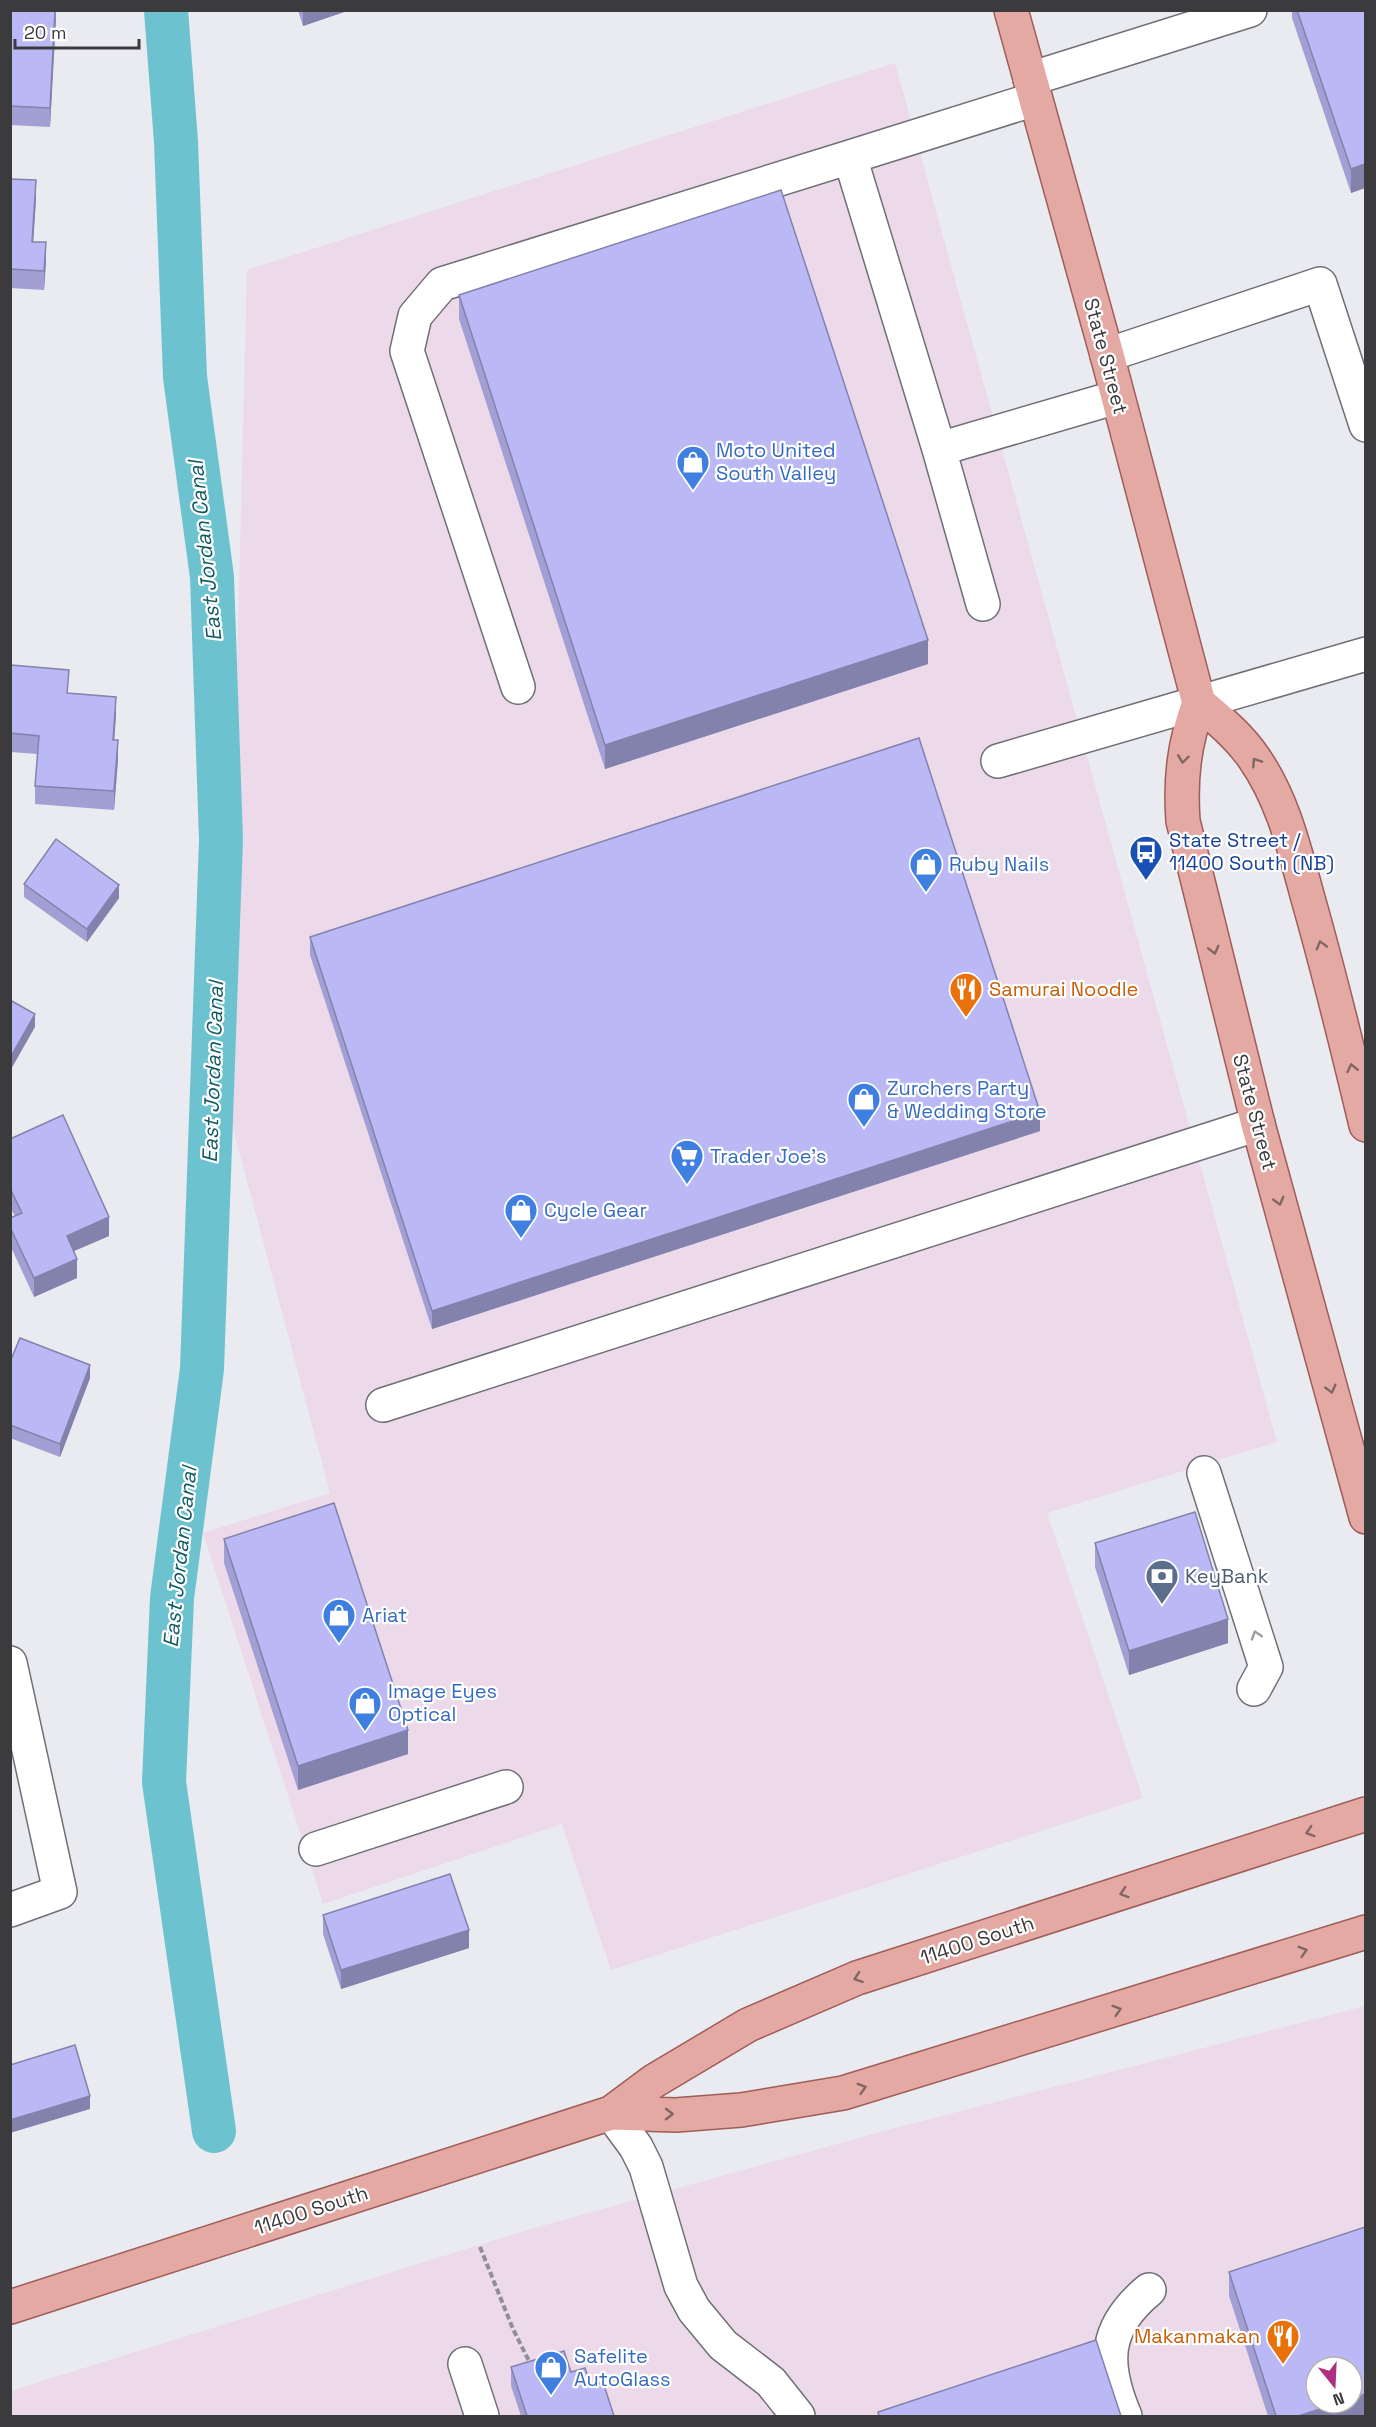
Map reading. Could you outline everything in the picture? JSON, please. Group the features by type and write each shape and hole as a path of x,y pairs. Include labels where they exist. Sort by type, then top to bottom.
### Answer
{"main road":[{"name":"State Street","path":"1011,10 1107,355 1198,703 1183,756 1181,785 1183,821 1258,1124 1365,1517"},
{"path":"1198,703 1228,728 1253,757 1273,791 1288,827 1337,1001 1365,1125"},
{"name":"11400 South","path":"10,2307 610,2113 701,2051 748,2025 813,1995 857,1978 1365,1814"},
{"name":"11400 South","path":"610,2113 676,2115 741,2110 843,2093 1365,1932"}],"lane":[{"path":"518,687 407,351 415,316 442,284 850,156 1250,10"},
{"path":"850,156 939,449 983,604"},
{"path":"1107,355 1320,284 1365,425"},
{"path":"939,449 1117,397"},
{"path":"998,761 1365,654"},
{"path":"383,1405 1258,1124"},
{"path":"1204,1473 1266,1667 1254,1689"},
{"path":"10,1663 60,1892 10,1910"},
{"path":"316,1848 506,1787"},
{"path":"610,2113 636,2147 646,2168 681,2286 694,2310 723,2345 771,2382 798,2416"},
{"path":"1125,2416 1110,2375 1109,2356 1121,2319 1133,2303 1149,2289"},
{"path":"465,2364 482,2416"}],"path":[{"path":"480,2247 513,2329 534,2369 524,2372"}],"shaded area":[{"path":"895,63 1277,1442 1047,1513 1143,1798 611,1970 562,1824 323,1904 203,1533 330,1493 226,1102 247,270"},
{"path":"1365,2006 1365,2416 11,2416 10,2391 527,2230 880,2132"}],"building":[{"path":"10,10 55,10 50,108 10,106"},
{"path":"1297,10 1365,10 1365,164 1351,169"},
{"path":"10,179 36,180 32,242 46,242 44,271 10,269"},
{"name":"Moto United South Valley","path":"781,190 928,640 605,745 459,295"},
{"path":"11,665 69,670 67,693 116,697 113,740 118,740 114,791 35,786 39,736 10,733"},
{"path":"919,738 1040,1112 432,1311 310,937"},
{"path":"56,839 119,885 87,929 24,884"},
{"path":"10,1000 35,1014 10,1058"},
{"path":"63,1115 109,1217 67,1236 77,1259 34,1278 10,1227 10,1218 22,1213 10,1188 10,1139"},
{"path":"20,1338 90,1365 60,1444 10,1425 10,1362"},
{"path":"334,1503 408,1730 298,1766 224,1539"},
{"name":"KeyBank","path":"1195,1512 1228,1619 1129,1651 1095,1543"},
{"path":"450,1874 469,1930 341,1970 323,1915"},
{"path":"75,2045 90,2096 10,2120 10,2065"},
{"path":"1365,2227 1365,2394 1364,2355 1304,2355 1304,2414 1276,2416 1229,2272"},
{"path":"1096,2340 1121,2416 879,2416 878,2412"},
{"path":"564,2351 571,2372 585,2368 591,2386 603,2382 614,2416 527,2416 511,2367"}],"waterway":[{"name":"East Jordan Canal","path":"166,10 176,142 185,377 212,577 221,840 202,1369 172,1598 164,1782 214,2131"}],"place":[{"name":"Moto United South Valley","path":"693,491"},
{"name":"State Street / 11400 South (NB)","path":"1146,881"},
{"name":"Ruby Nails","path":"926,893"},
{"name":"Samurai Noodle","path":"966,1018"},
{"name":"Zurchers Party & Wedding Store","path":"864,1128"},
{"name":"Trader Joe's","path":"687,1185"},
{"name":"Cycle Gear","path":"521,1239"},
{"name":"KeyBank","path":"1162,1605"},
{"name":"Ariat","path":"339,1644"},
{"name":"Image Eyes Optical","path":"365,1732"},
{"name":"Makanmakan","path":"1283,2365"},
{"name":"Safelite AutoGlass","path":"551,2396"}]}
